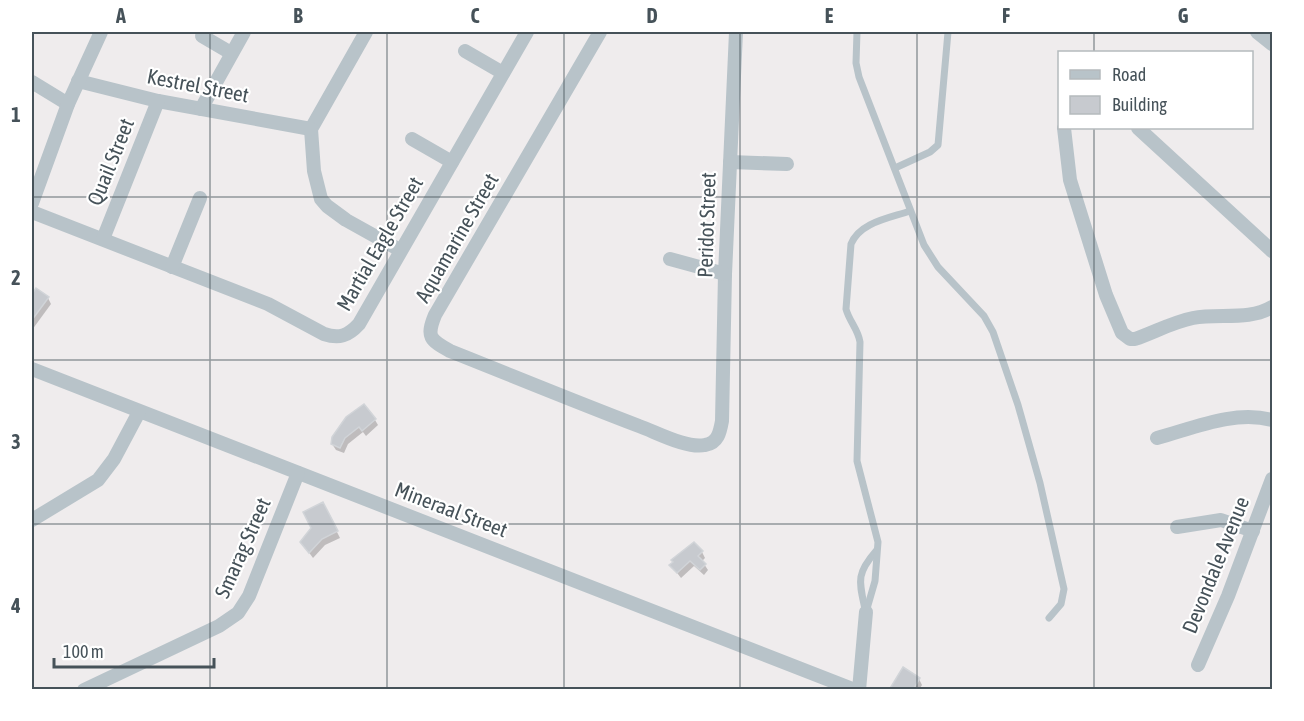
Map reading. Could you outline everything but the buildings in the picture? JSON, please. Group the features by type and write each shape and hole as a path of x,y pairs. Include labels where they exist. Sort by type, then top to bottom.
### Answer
{"street":[{"path":"32,203 68,104 101,32"},
{"path":"201,109 244,32"},
{"path":"366,32 311,129 314,171 321,199 346,220 400,250"},
{"name":"Martial Eagle Street","path":"32,212 268,304 324,334 339,337 352,332 359,324 527,32"},
{"name":"Aquamarine Street","path":"600,32 435,315 430,334 436,344 450,351 697,446 711,443 719,435 722,421"},
{"name":"Peridot Street","path":"722,421 725,274 736,32"},
{"path":"1257,32 1272,44"},
{"path":"202,36 231,52"},
{"path":"465,51 503,73"},
{"name":"Kestrel Street","path":"78,81 158,101 311,129"},
{"path":"32,82 68,104"},
{"name":"Quail Street","path":"103,239 158,101"},
{"path":"1064,129 1072,189 1106,295 1122,333 1130,339 1135,339 1187,319 1253,314 1272,308"},
{"path":"1139,129 1272,251"},
{"path":"412,139 452,162"},
{"path":"730,162 787,164"},
{"path":"172,267 200,198"},
{"path":"670,259 725,274"},
{"name":"Mineraal Street","path":"32,369 855,690"},
{"path":"32,520 98,480 114,459 139,412"},
{"path":"1157,438 1222,420 1252,417 1272,420"},
{"name":"Smarag Street","path":"84,690 219,626 238,613 249,596 298,473"},
{"name":"Devondale Avenue","path":"1198,665 1272,479"},
{"path":"1177,527 1221,520 1253,531"},
{"path":"860,690 866,612"}],"lane":[{"path":"857,32 856,63 859,77 910,211 930,256 958,290 984,316 1000,350 1040,483 1062,578 1064,589 1062,600 1058,609 1049,618"},
{"path":"895,168 930,152 938,145 948,32"},
{"path":"866,612 875,581 878,542 857,461 860,342 859,335 846,309 851,244 854,237 865,227 910,211"},
{"path":"866,612 860,575 876,551"}]}
